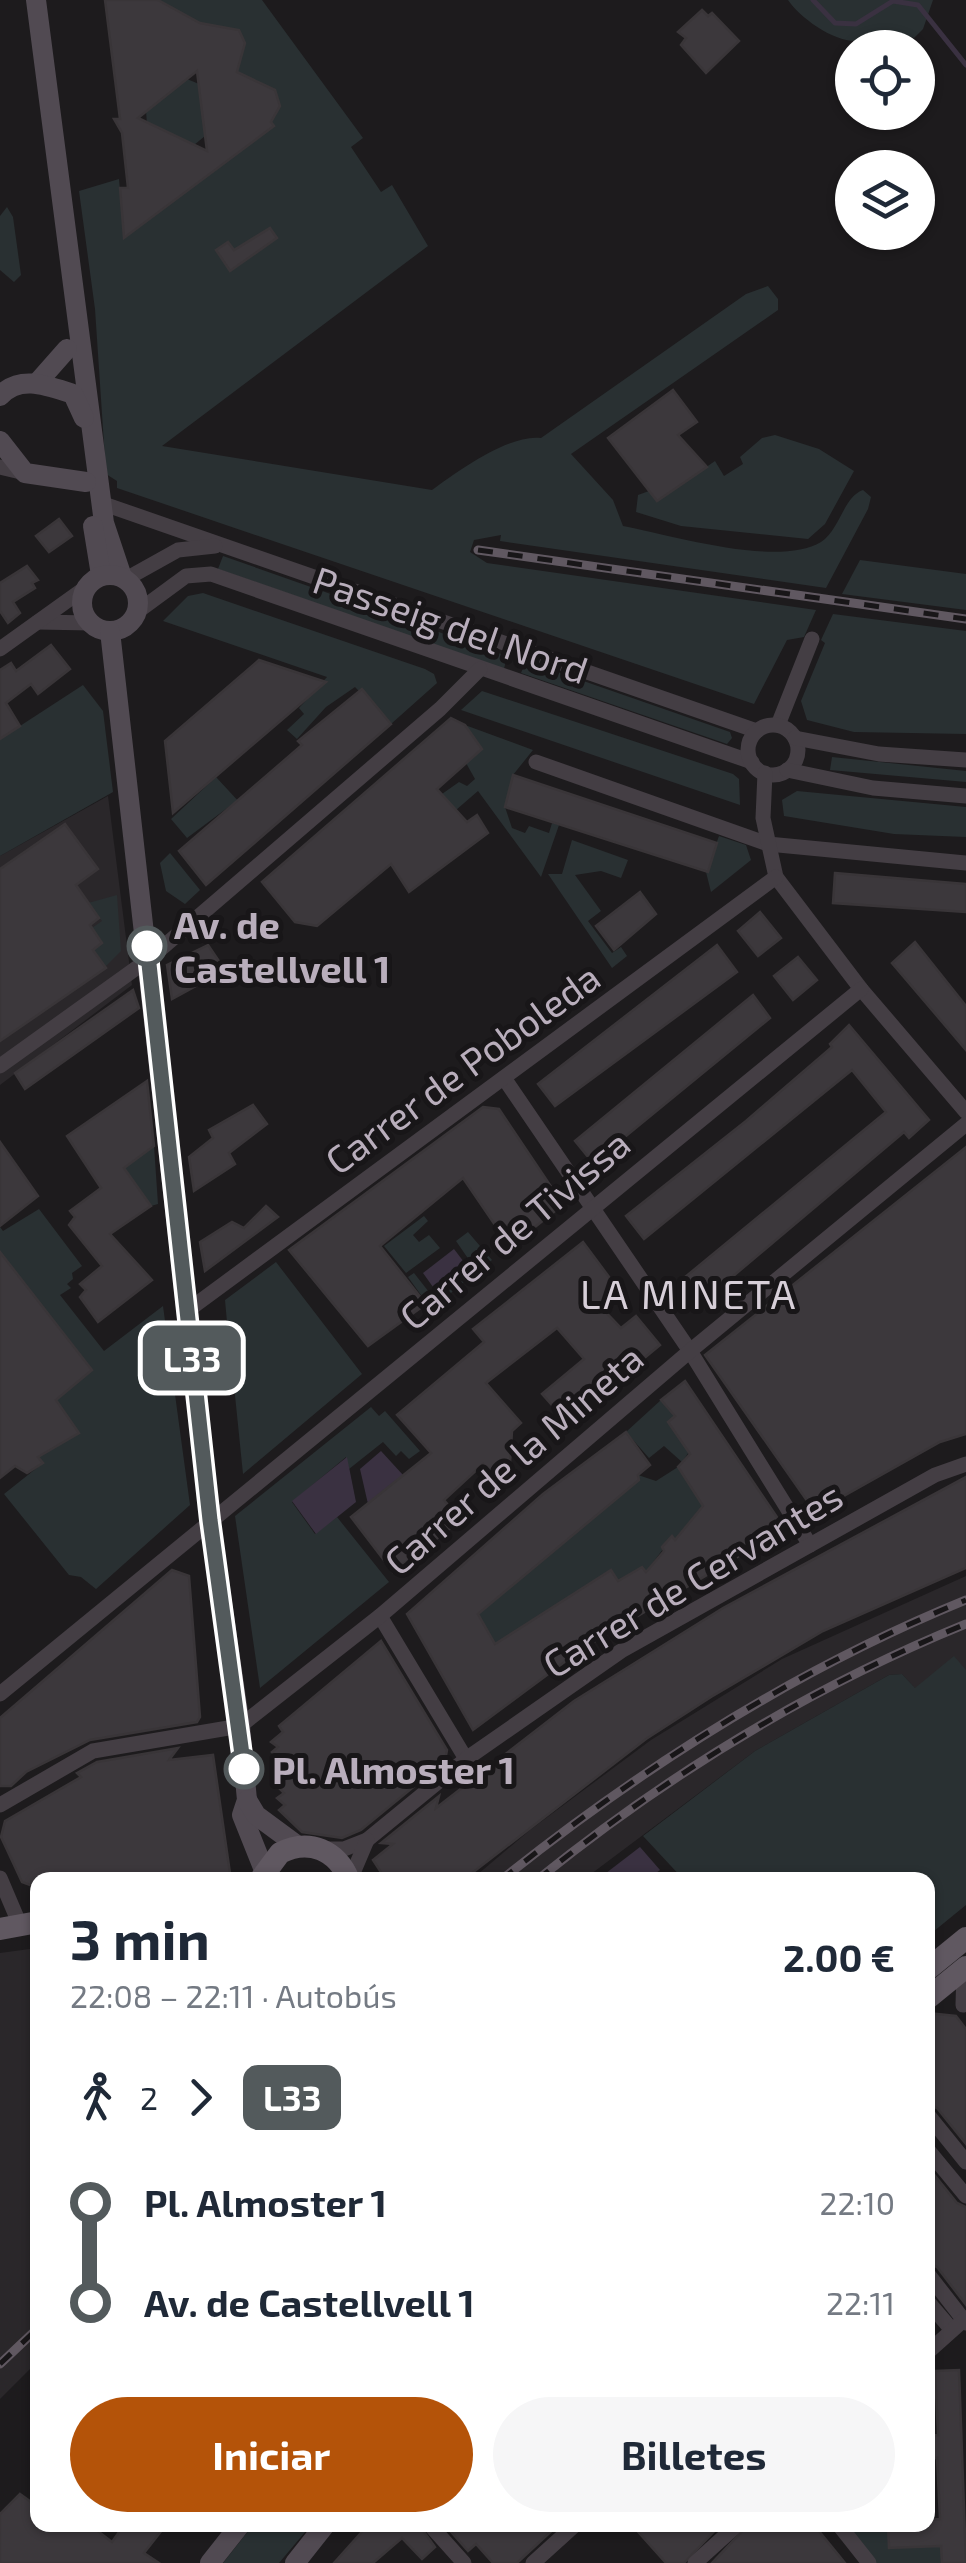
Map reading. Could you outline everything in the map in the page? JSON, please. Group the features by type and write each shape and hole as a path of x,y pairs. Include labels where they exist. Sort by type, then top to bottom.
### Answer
{"main road":[{"path":"264,1872 280,1852 298,1846 324,1850 346,1872"},
{"path":"935,1963 966,1938"},
{"path":"935,1992 965,1968"}],"street":[{"path":"33,2 96,491"},
{"path":"59,201 67,349 73,394 83,410 109,580"},
{"path":"37,383 67,349"},
{"path":"0,396 20,384 37,383 73,394"},
{"path":"0,441 25,473"},
{"path":"0,467 96,491"},
{"name":"Passeig del Nord","path":"96,491 224,546 757,732"},
{"name":"Passeig del Nord","path":"0,649 109,580 178,550 224,546"},
{"name":"Passeig del Nord","path":"137,612 186,576 211,574 759,768"},
{"path":"38,622 126,626 137,612 137,594 109,580"},
{"path":"109,580 82,606 100,627 148,959 210,1520 240,1726 247,1800 242,1815 261,1872"},
{"path":"778,726 812,639"},
{"path":"0,1066 148,959 440,709 480,669"},
{"path":"778,726 757,732 750,743 759,768 763,818 776,877 861,988 966,1112"},
{"path":"778,726 795,738 879,754 966,760"},
{"path":"787,770 798,756 795,738"},
{"path":"536,762 768,844 966,863"},
{"path":"759,768 874,788 966,796"},
{"name":"Carrer de Poboleda","path":"187,1311 776,877"},
{"name":"Carrer de Tivissa","path":"0,1694 861,988"},
{"path":"504,1078 690,1351 810,1545"},
{"name":"Carrer de la Mineta","path":"240,1726 380,1616 690,1351 966,1124"},
{"name":"Carrer de Cervantes","path":"324,1850 344,1849 367,1840 466,1759 621,1651 935,1475 966,1464"},
{"path":"380,1616 466,1759"},
{"path":"0,1806 93,1751 240,1726"},
{"path":"247,1800 256,1815 298,1846"},
{"name":"Carrer de Cervantes","path":"353,1872 367,1840"},
{"path":"0,1878 19,1925"},
{"path":"935,1998 964,2007 965,1968"},
{"path":"935,2124 966,2162"},
{"path":"935,2158 966,2196"},
{"path":"935,2284 962,2322"},
{"path":"935,2306 962,2322"},
{"path":"935,2346 962,2322"},
{"path":"210,2563 234,2532"},
{"path":"294,2563 319,2532"},
{"path":"436,2532 464,2563"},
{"path":"534,2563 567,2532"},
{"path":"696,2563 729,2532"},
{"path":"845,2532 869,2563"}],"shaded area":[{"path":"158,0 262,0 363,138 351,147 381,192 392,185 428,246 162,446 432,490 499,448 528,438 541,438 746,294 768,286 778,299 778,310 571,454 613,500 623,526 752,551 802,549 821,542 851,499 863,490 871,497 868,509 826,588 500,541 501,535 474,540 470,552 487,563 816,610 804,637 787,640 754,704 117,488 117,481 106,474 95,309 79,191 119,179 124,237 273,126 270,121 279,106 275,90 237,72 245,42 239,30 200,23"},
{"path":"788,0 933,0 922,30 835,30 835,36 801,14"},
{"path":"187,79 199,84 205,136 194,145 147,124 146,111"},
{"path":"7,207 13,217 21,275 14,282 0,270 0,216"},
{"path":"775,435 819,449 854,471 825,524 808,539 681,526 636,512 638,495 649,491 657,501 715,461 724,476 743,464 740,457 762,438"},
{"path":"223,556 507,656 504,669 218,569"},
{"path":"860,560 966,574 966,610 842,594"},
{"path":"203,593 425,669 434,674 437,683 391,724 355,687 326,707 297,739 287,730 304,714 299,708 327,677 163,621 188,596"},
{"path":"833,614 966,631 966,734 854,732 807,720 801,701"},
{"path":"526,661 730,732 732,738 727,744 521,673"},
{"path":"83,685 103,711 113,792 0,856 0,739"},
{"path":"482,691 733,774 739,779 740,805 461,710"},
{"path":"465,725 533,750 513,775 505,807 512,828 525,833 529,826 549,833 552,823 559,825 541,877 478,791 456,810 442,794 459,782 467,786 475,779 466,763 482,748"},
{"path":"832,757 966,771 966,782 830,770"},
{"path":"216,777 266,831 263,835 234,803 187,838 171,819"},
{"path":"797,791 966,807 966,837 894,834 784,816 782,800"},
{"path":"108,796 132,985 0,1085 0,856"},
{"path":"719,836 746,845 751,860 711,892 706,872"},
{"path":"572,840 628,860 621,878 601,871 575,875 601,911 588,921 612,953 621,947 627,956 612,968 548,874 562,874"},
{"path":"170,853 200,890 185,904 166,891 160,863"},
{"path":"117,895 121,951 105,967 93,950 92,928 102,921 88,903"},
{"path":"154,1146 158,1204 151,1206 130,1176 117,1172"},
{"path":"39,1209 82,1266 72,1273 73,1279 67,1284 71,1288 60,1295 104,1351 163,1306 190,1505 96,1589 81,1577 69,1575 4,1494 43,1463 17,1433 78,1432 56,1400 91,1370 8,1262 0,1267 0,1227 3,1231"},
{"path":"424,1216 428,1221 413,1235 419,1242 429,1235 440,1248 406,1273 384,1246"},
{"path":"468,1232 492,1260 431,1309 408,1277 414,1273 436,1301 476,1270 456,1241"},
{"path":"454,1249 470,1270 438,1294 423,1273"},
{"path":"276,1262 362,1374 243,1474 231,1356 225,1349 230,1346 224,1325 225,1300"},
{"path":"661,1400 675,1416 669,1423 689,1452 682,1462 664,1446 649,1458 626,1432"},
{"path":"371,1407 379,1416 385,1411 420,1451 409,1459 401,1451 396,1456 383,1442 349,1469 346,1457 292,1502 315,1534 337,1517 389,1582 260,1688 235,1516"},
{"path":"381,1451 403,1475 368,1504 360,1469"},
{"path":"347,1457 356,1502 316,1534 292,1501"},
{"path":"678,1467 704,1504 686,1526 686,1533 675,1540 672,1537 646,1572 642,1567 618,1581 611,1571 495,1644 478,1614 638,1480 638,1475 656,1481"},
{"path":"966,1576 966,1745 902,1674 889,1675 755,1751 594,1872 480,1872 651,1740 782,1659"},
{"path":"954,1656 966,1670 966,1905 935,1930 935,1872 677,1872 643,1836 755,1751 889,1675 902,1674 915,1688"},
{"path":"640,1847 660,1870 657,1872 607,1872"},
{"path":"30,1949 30,2369 0,2399 0,1953"},
{"path":"247,2532 305,2532 279,2563 223,2563"},
{"path":"845,2532 906,2532 941,2546 942,2563 869,2563"}],"building":[{"path":"105,0 158,0 200,23 239,30 245,43 237,72 275,90 280,106 271,122 274,126 124,238 120,188 128,188 122,133 114,119 120,119","holes":["197,71 207,151 138,118"]},
{"path":"702,10 708,16 712,13 739,41 706,73 681,45 686,38 678,32"},
{"path":"270,228 277,238 230,271 216,250 228,242 234,250"},
{"path":"673,390 697,422 678,435 707,467 657,501 608,438"},
{"path":"59,519 72,536 49,552 36,536"},
{"path":"27,566 38,580 32,583 35,588 13,602 20,613 8,623 0,611 0,583"},
{"path":"51,645 70,669 38,694 31,684 6,703 20,726 0,739 0,670 11,663 16,671"},
{"path":"259,660 326,682 173,813 165,741"},
{"path":"362,689 391,724 206,885 179,851 302,745 298,741"},
{"path":"451,718 465,725 482,749 437,789 467,822 477,815 488,833 409,892 391,864 317,926 295,922 262,882"},
{"path":"513,775 717,843 708,872 505,807"},
{"path":"65,824 98,869 76,885 99,918 90,925 102,943 93,950 106,968 0,1041 0,869"},
{"path":"835,873 966,884 966,912 833,903"},
{"path":"640,892 656,914 614,950 596,926"},
{"path":"760,912 781,938 758,956 738,931"},
{"path":"915,942 966,1006 966,1050 892,963"},
{"path":"208,945 225,970 172,999 167,965"},
{"path":"717,945 737,972 555,1106 538,1084"},
{"path":"798,957 817,980 793,1000 774,976"},
{"path":"133,990 139,1008 25,1089 15,1073"},
{"path":"753,995 770,1018 593,1163 575,1141"},
{"path":"849,1025 929,1120 909,1138 904,1132 693,1310 673,1287 886,1112 852,1070 644,1239 626,1216 746,1121 832,1047 830,1044"},
{"path":"147,1081 154,1146 124,1168 151,1206 110,1234 152,1280 98,1322 80,1297 86,1290 80,1284 102,1266 69,1225 75,1217 70,1211 101,1188 67,1136"},
{"path":"253,1105 267,1124 229,1153 235,1164 194,1191 189,1157 213,1138 209,1130"},
{"path":"483,1107 499,1109 558,1197 555,1211 510,1247 463,1178 380,1246 426,1304 368,1346 289,1250"},
{"path":"0,1142 38,1196 0,1226"},
{"path":"966,1147 966,1434 940,1442 815,1512 705,1355"},
{"path":"266,1206 278,1217 205,1271 200,1242 232,1222 244,1228"},
{"path":"583,1242 618,1289 599,1305 621,1328 636,1316 660,1345 567,1422 542,1394 584,1359 557,1328 486,1383 521,1423 512,1431 510,1463 496,1478 483,1464 444,1500 461,1520 393,1572 351,1517 431,1453 397,1415 484,1342 473,1329"},
{"path":"0,1252 92,1370 56,1400 79,1433 38,1457 43,1463 27,1473 15,1466 0,1478"},
{"path":"685,1381 785,1529 582,1649 473,1730 407,1614 543,1494 626,1432 650,1465 638,1475 639,1480 478,1614 495,1644 611,1570 618,1581 642,1567 646,1572 664,1551 662,1547 672,1536 675,1540 703,1506 678,1467 690,1454 668,1422 675,1416 661,1400"},
{"path":"966,1477 966,1568 823,1631 711,1697 646,1739 473,1872 381,1872 373,1860 393,1844 381,1843 439,1796 436,1808 574,1701 723,1608"},
{"path":"172,1570 189,1576 200,1717 197,1722 90,1740 26,1772 11,1786 0,1786 0,1718"},
{"path":"381,1641 447,1750 445,1761 361,1830 342,1838 302,1832 279,1810 285,1805 277,1798 284,1793 277,1786 281,1781 275,1775 280,1770 274,1764 279,1759 272,1752 278,1747 271,1742 283,1732 279,1726"},
{"path":"178,1748 169,1760 213,1755 230,1872 30,1872 30,1885 22,1882 1,1837 5,1821 81,1777 77,1773 97,1762"},
{"path":"935,2014 956,2016 966,2029 966,2144 937,2108"},
{"path":"935,2176 957,2203 966,2207 966,2305 937,2267"},
{"path":"959,2370 966,2563 942,2563 941,2546 889,2548 888,2532 935,2532 935,2519 940,2519 935,2371"},
{"path":"20,2494 30,2501 30,2532 99,2532 112,2542 119,2532 160,2532 144,2553 159,2563 0,2563 0,2514"},
{"path":"362,2532 424,2532 435,2547 422,2559 402,2538 373,2563 334,2563"},
{"path":"451,2532 550,2532 517,2563 493,2563 476,2544 468,2551"},
{"path":"638,2532 713,2532 684,2563 666,2563"},
{"path":"741,2532 820,2532 845,2563 712,2563"}],"waterway":[{"path":"813,0 835,23 856,24 893,1 918,5 966,65"}],"railway":[{"path":"478,550 966,619"},
{"path":"511,1872 610,1798 723,1723 842,1657 966,1600"},
{"path":"547,1872 637,1805 742,1736 852,1676 966,1624"},
{"path":"0,2364 30,2336"}],"bus line":[{"name":"L33","path":"147,946 210,1520 244,1769"}],"place":[{"name":"Av. de Castellvell 1","path":"147,946"},
{"name":"Pl. Almoster 1","path":"244,1769"}],"district":[{"name":"LA MINETA","path":"689,1293"}]}
